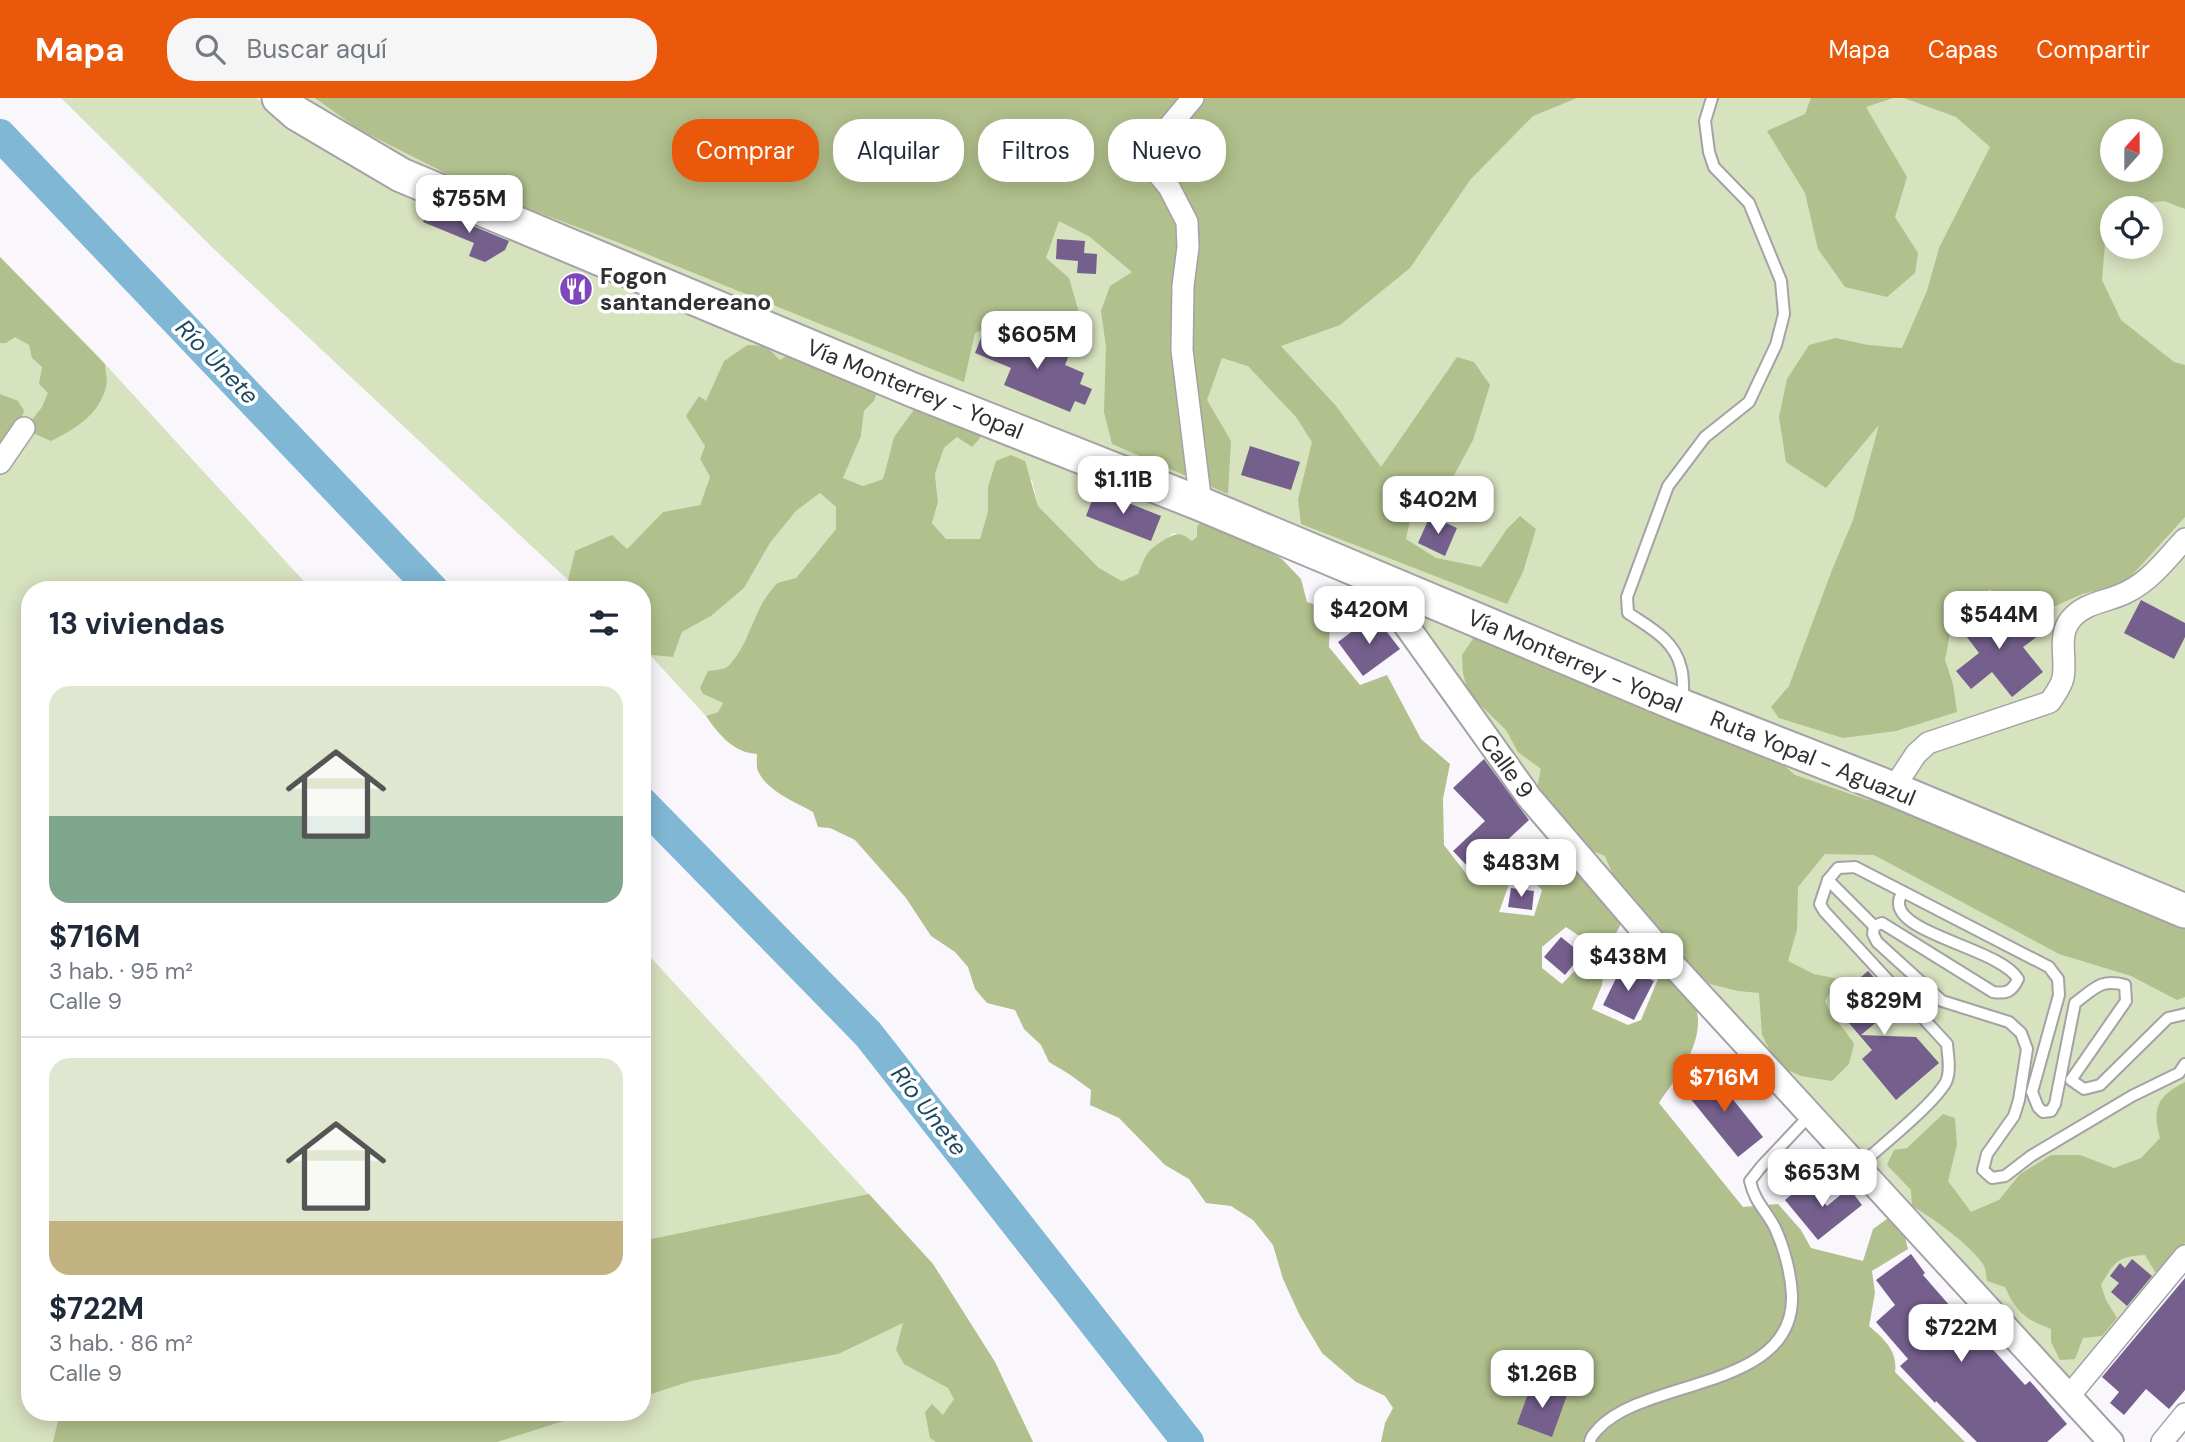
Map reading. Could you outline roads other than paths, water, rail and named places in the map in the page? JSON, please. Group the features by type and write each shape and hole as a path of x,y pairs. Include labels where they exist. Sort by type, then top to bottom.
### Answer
{"highway":[{"name":"Vía Monterrey - Yopal","path":"279,98 296,113 401,174 914,390 1201,504 1370,575"}],"street":[{"path":"1193,98 1152,146 1155,170 1169,187 1187,222 1182,350 1201,504"},
{"path":"0,463 24,428"},
{"path":"1893,789 1916,754 1928,743 2050,702 2064,675 2063,638 2069,620 2086,606 2128,592 2150,577 2185,539"},
{"path":"2069,1396 2185,1256"},
{"path":"2162,1442 2185,1414"}],"lane":[{"path":"1684,707 1681,668 1675,653 1666,639 1628,613 1627,597 1668,486 1705,437 1749,402 1776,345 1784,314 1781,281 1749,202 1714,167 1709,152 1705,121 1712,98"},
{"path":"1370,575 1529,797 1673,965 2111,1442"},
{"name":"Ruta Yopal - Aguazul","path":"1370,575 1684,707 1893,789 2185,911"},
{"path":"1859,1166 1937,1094 1947,1079 1949,1061 1947,1044 1824,911 1820,904 1828,880 1839,869 1855,867 2049,967 2058,979 2059,995 2032,1092 2043,1112 2051,1111 2055,1104 2075,1003 2103,982 2125,985 2126,1001 2071,1080 2084,1089 2100,1085 2168,1018 2185,1014"},
{"path":"1828,880 1874,926"},
{"path":"1874,926 1882,923 1993,992 2008,992 2014,988 2018,979 2014,971 2001,961 1918,928 1900,910 1899,902 1903,892"},
{"path":"1874,926 1873,934 1877,942 1942,1000 2009,1022 2021,1033 2027,1049 2019,1100 2014,1116 1987,1154 1983,1170 1992,1178 2005,1176 2031,1156 2132,1096 2179,1073 2185,1064"},
{"path":"1590,1442 1603,1423 1622,1409 1717,1379 1749,1363 1772,1347 1786,1329 1792,1297 1787,1266 1775,1228 1754,1196 1750,1181 1810,1115"}],"waterway":[{"name":"Río Unete","path":"0,135 424,581"},
{"name":"Río Unete","path":"651,812 868,1034 1188,1442"}],"place":[{"name":"Fogon santandereano","path":"576,289"}]}
